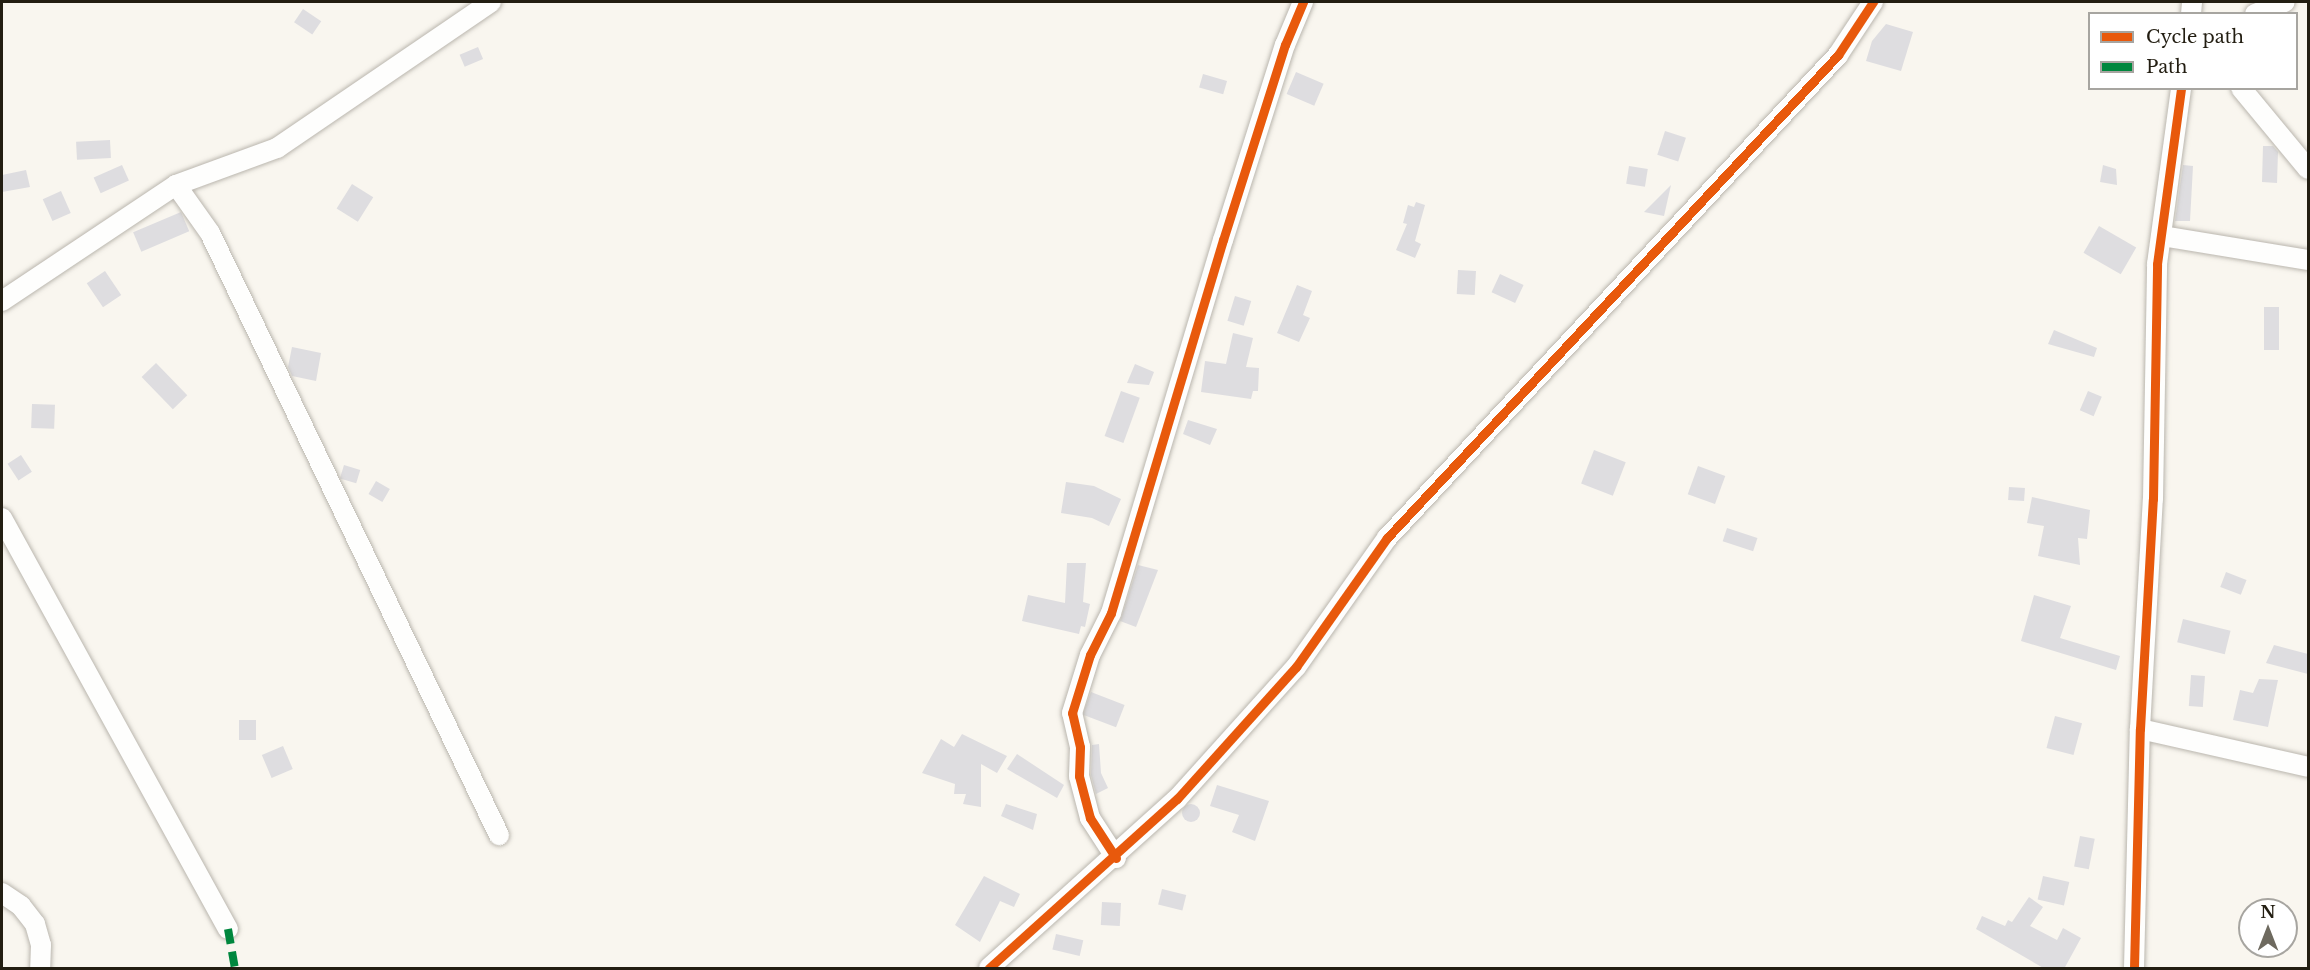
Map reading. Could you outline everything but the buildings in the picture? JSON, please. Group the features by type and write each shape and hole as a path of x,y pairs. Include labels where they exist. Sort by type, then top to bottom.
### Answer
{"street":[{"path":"2,301 176,185 277,148 491,2"},
{"path":"1116,858 1090,818 1079,776 1080,747 1072,713 1090,655 1111,613 1223,240 1285,45 1303,2"},
{"path":"989,969 1116,858 1177,799 1296,667 1387,538 1450,466 1526,391 1741,154 1838,54 1873,2"},
{"path":"2260,12 2285,2"},
{"path":"2134,969 2140,729 2153,499 2157,264 2181,90"},
{"path":"2243,90 2308,169"},
{"path":"176,185 210,233 499,835"},
{"path":"2162,236 2308,260"},
{"path":"2,518 228,929"},
{"path":"2140,729 2308,767"},
{"path":"2,893 21,906 35,924 41,945 40,969"}],"marked path":[{"path":"228,929 235,968"}],"cycle path":[{"path":"1116,858 1090,818 1079,776 1080,747 1072,713 1090,655 1111,613 1223,240 1285,45 1303,2"},
{"path":"989,968 1177,799 1296,667 1387,538 1838,55 1873,2"},
{"path":"2134,968 2140,729 2153,499 2157,264 2181,90"}]}
